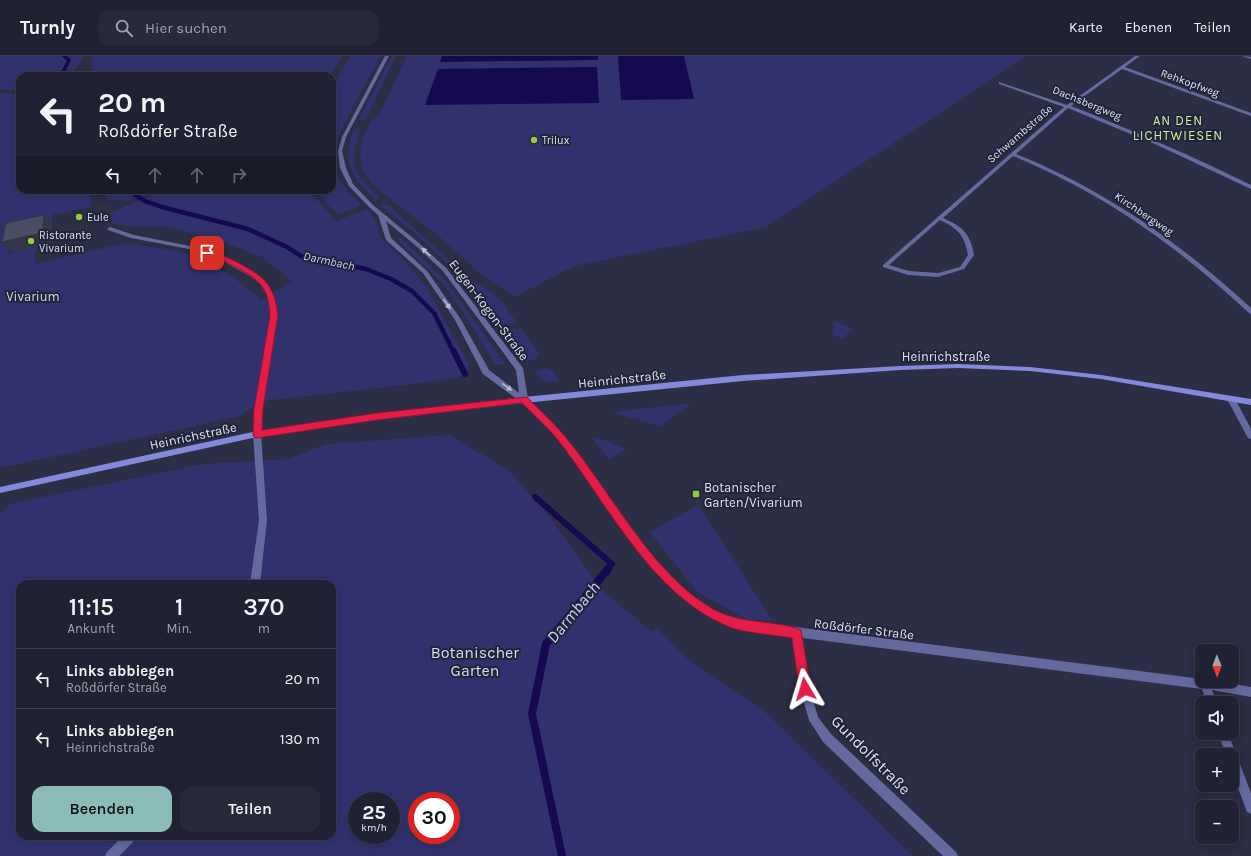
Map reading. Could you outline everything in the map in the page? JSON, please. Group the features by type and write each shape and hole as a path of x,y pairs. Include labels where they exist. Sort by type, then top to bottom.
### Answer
{"main road":[{"name":"Heinrichstraße","path":"0,490 257,434 377,417 524,400 750,378 900,368 958,366 1030,369 1101,377 1251,402"}],"street":[{"name":"Eugen-Kogon-Straße","path":"386,56 344,137 340,151 343,168 351,185 381,214 440,265 460,289 520,370 524,400"},
{"name":"Schwambstraße","path":"939,218 957,226 968,240 971,255 962,268 938,275 908,273 885,266 897,256 939,218 1012,154 1068,106 1138,56"},
{"path":"1245,56 1251,58"},
{"name":"Rehkopfweg","path":"1123,68 1251,115"},
{"name":"Dachsbergweg","path":"1001,83 1068,106 1163,146 1251,187"},
{"name":"Kirchbergweg","path":"1012,154 1030,160 1102,198 1145,226 1203,270 1251,312"},
{"path":"381,214 388,239 425,272 458,320 486,372 524,400"},
{"path":"110,229 124,235 188,247 219,256 250,272 262,282 268,290 272,300 274,315 258,409 257,434 263,520 256,580"},
{"path":"1232,399 1251,436"},
{"name":"Roßdörfer Straße","path":"524,400 560,436 650,560 682,593 709,612 731,623 797,633 1195,683"},
{"name":"Gundolfstraße","path":"797,633 805,689 814,720 827,738 952,856"},
{"name":"Roßdörfer Straße","path":"1228,688 1251,692"},
{"path":"1239,775 1251,808"},
{"path":"111,856 127,840"}],"green space":[{"path":"0,56 83,56 80,63 71,72 16,72 16,91 0,89"},
{"path":"91,56 342,56 332,72 93,72"},
{"path":"351,56 381,56 352,108 336,145 336,80"},
{"path":"392,56 396,56 364,122 359,119"},
{"path":"407,56 1026,56 766,227 574,266 515,297 479,272 435,233 371,183 362,168 360,153 364,135 370,123 380,113"},
{"name":"Vivarium","path":"0,93 16,94 16,194 91,194 91,207 52,215 52,225 14,233 10,239 8,253 28,248 36,242 35,264 125,243 173,250 196,257 220,269 243,284 261,300 292,282 262,257 223,242 169,227 138,227 113,224 110,213 150,196 149,194 313,194 336,221 368,209 376,221 380,237 399,255 426,286 468,363 468,372 459,377 422,383 262,401 240,416 0,468"},
{"path":"361,127 355,150 355,166 363,181 379,197 376,200 355,177 349,160 348,151 354,130"},
{"path":"336,172 343,186 362,205 338,215 319,194 336,194"},
{"path":"106,194 148,194 148,196 127,201 107,200"},
{"path":"380,205 389,205 471,280 491,292 504,304 516,322 499,326 468,285 421,239"},
{"path":"401,238 446,281 505,364 496,365 442,282 397,240"},
{"path":"834,321 852,328 843,339 832,335"},
{"path":"521,328 539,353 537,359 524,362 503,330"},
{"path":"547,368 553,371 559,381 551,382 541,379 534,370"},
{"path":"692,403 660,426 610,412"},
{"name":"Botanischer Garten","path":"450,435 508,470 546,512 602,590 652,632 657,629 692,663 764,711 913,856 0,856 0,515 9,504 203,464 288,459 326,444"},
{"path":"592,438 601,439 627,449 609,459"},
{"path":"698,505 773,621 746,619 697,592 650,532"}],"shaded area":[{"path":"442,56 598,56 598,60 440,62"},
{"path":"618,56 684,56 694,99 621,100"},
{"path":"597,67 599,103 425,105 438,69"}],"building":[{"path":"44,215 42,233 2,242 6,223"}],"waterway":[{"name":"Darmbach","path":"63,72 69,60 64,56"},
{"name":"Darmbach","path":"134,194 145,201 162,207 248,229 287,247 301,256 366,269 391,279 412,291 434,313 453,351"},
{"name":"Darmbach","path":"453,350 465,374"},
{"name":"Darmbach","path":"535,497 612,564 607,570"},
{"name":"Darmbach","path":"562,856 532,714 546,644 608,569"}],"place":[{"name":"Trilux","path":"534,140"},
{"name":"Eule","path":"79,217"},
{"name":"Ristorante Vivarium","path":"31,241"},
{"name":"Botanischer Garten/Vivarium","path":"696,494"}],"district":[{"name":"AN DEN LICHTWIESEN","path":"1178,128"}],"route":[{"path":"207,253 219,256 250,272 262,282 268,290 272,300 274,315 258,409 257,434 377,417 524,400 560,436 650,560 682,593 709,612 731,623 797,633 805,689"}]}
